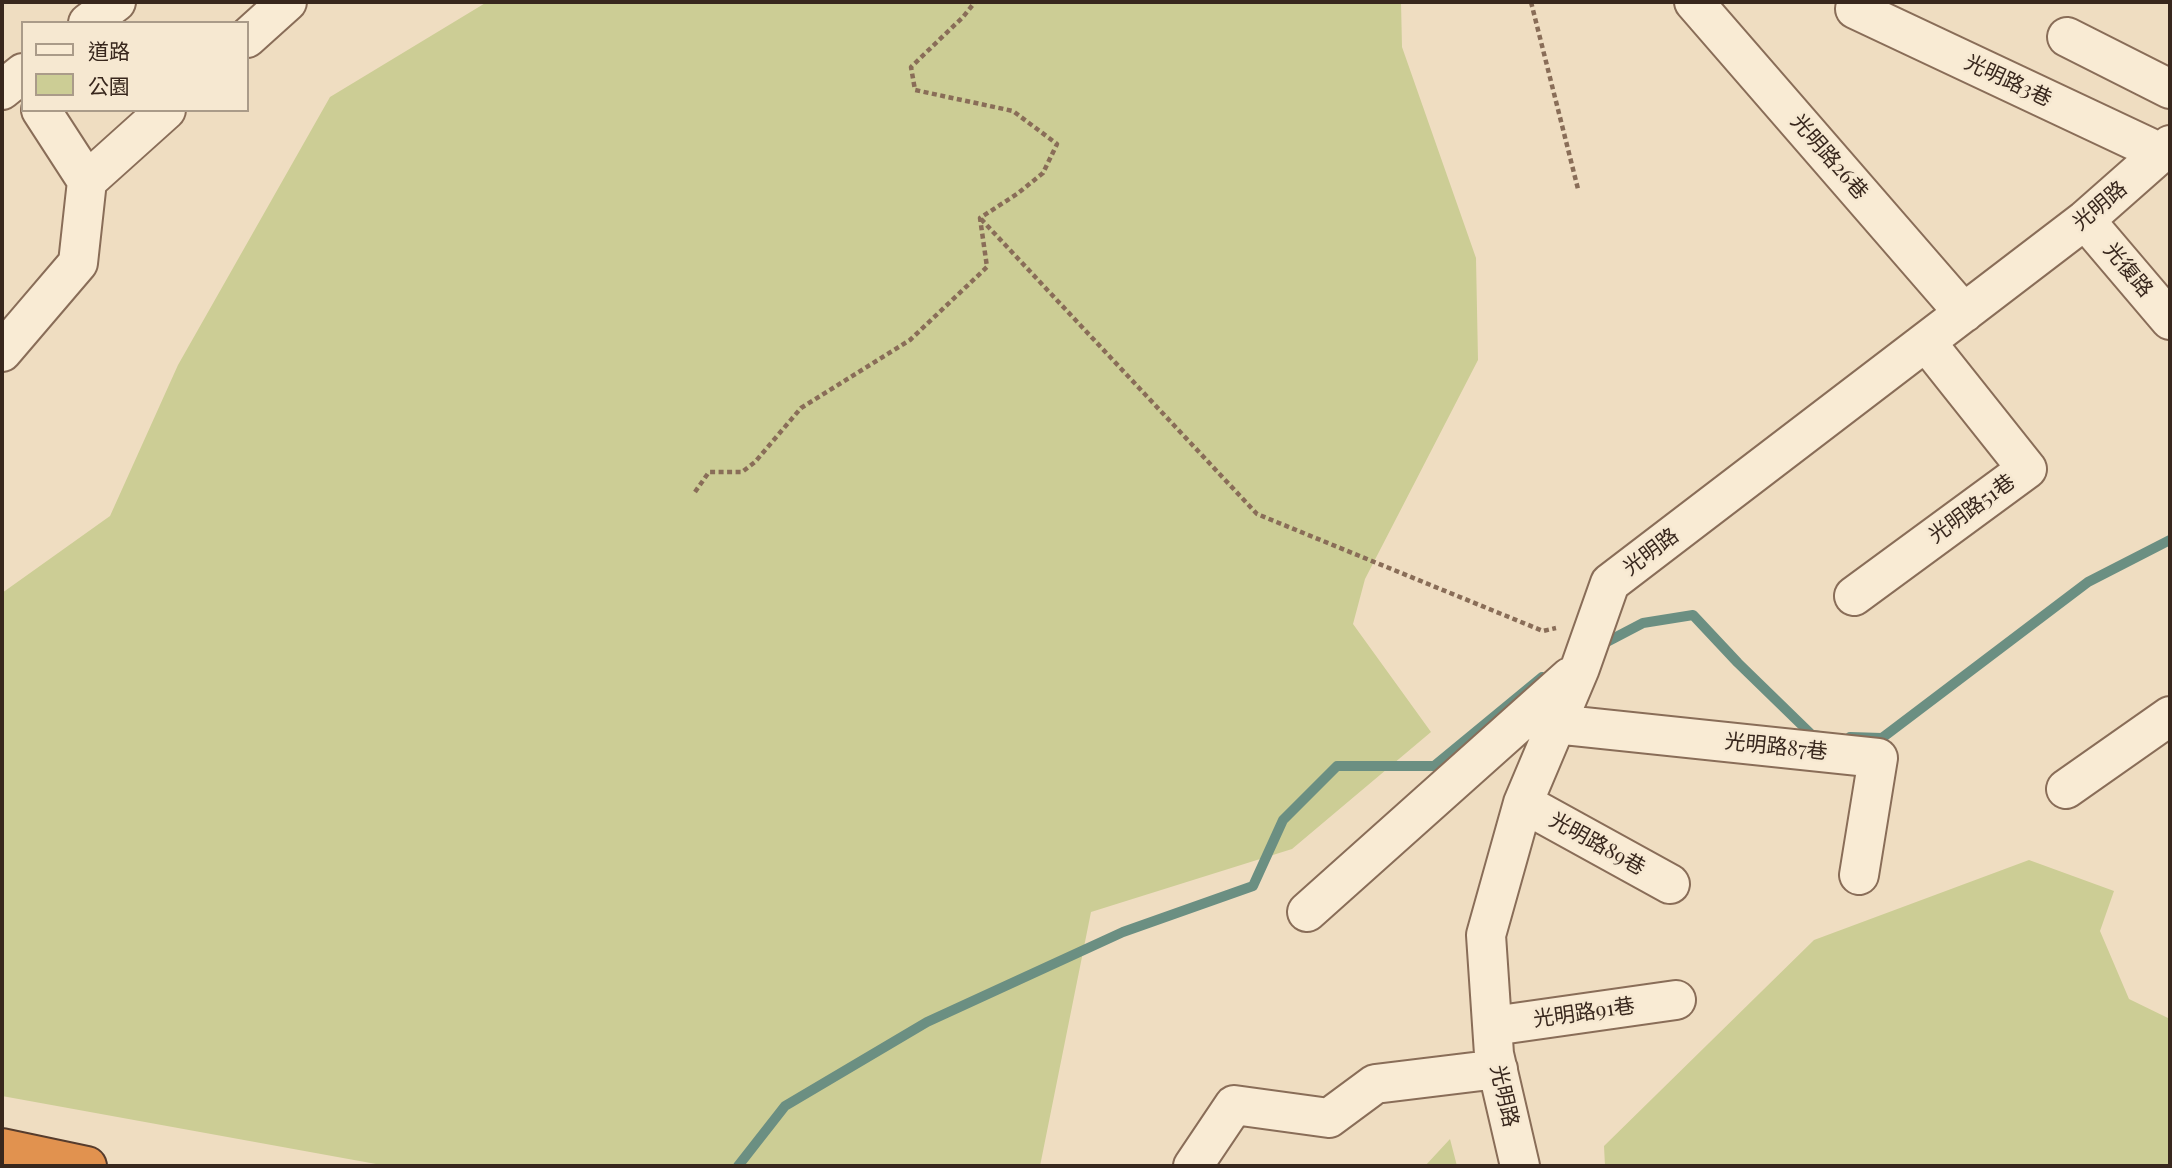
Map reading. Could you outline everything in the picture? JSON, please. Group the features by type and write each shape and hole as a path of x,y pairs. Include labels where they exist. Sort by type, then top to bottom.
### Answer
{"highway":[{"path":"2,1148 87,1166"}],"street":[{"path":"91,21 116,2"},
{"path":"248,37 287,2"},
{"name":"光明路26巷","path":"1694,2 1964,313"},
{"name":"光明路3巷","path":"1856,9 2166,149"},
{"path":"2067,37 2170,89"},
{"path":"2,352 78,263 87,181 42,112"},
{"path":"87,181 164,112"},
{"name":"光明路","path":"1520,1166 1494,1054 1486,935 1523,803 1580,668 1610,583 2085,220 2166,149"},
{"name":"光復路","path":"2085,220 2170,320"},
{"name":"光明路51巷","path":"1854,596 2027,469 1926,341"},
{"path":"1307,912 1580,668"},
{"path":"2066,789 2170,716"},
{"name":"光明路87巷","path":"1555,724 1878,758 1859,875"},
{"name":"光明路89巷","path":"1523,803 1670,884"},
{"name":"光明路91巷","path":"1493,1026 1676,1000"},
{"path":"1193,1166 1234,1105 1329,1118 1375,1084 1498,1069"}],"path":[{"path":"975,2 963,18 911,67 915,90 1013,111 1056,144 1043,173 980,218"},
{"path":"1531,2 1578,189"},
{"path":"695,492 709,472 742,472 755,462 802,408 909,340 987,267 980,218"},
{"path":"980,218 1257,514 1543,631 1598,618"}],"green space":[{"path":"487,2 1401,2 1402,47 1476,258 1478,360 1365,579 1353,624 1431,732 1292,849 1091,912 1040,1166 387,1166 2,1096 2,593 110,516 178,365 330,97"},
{"path":"2029,860 2114,891 2100,931 2129,999 2170,1019 2170,1166 1605,1166 1604,1146 1814,940"},
{"path":"1450,1139 1457,1166 1425,1166"}],"waterway":[{"path":"1850,737 1882,738 2088,582 2170,540"},
{"path":"1599,646 1643,623 1693,615 1812,735 1820,736"},
{"path":"738,1166 785,1106 927,1022 1123,932 1253,886 1283,820 1337,766 1434,766 1542,677"}]}
